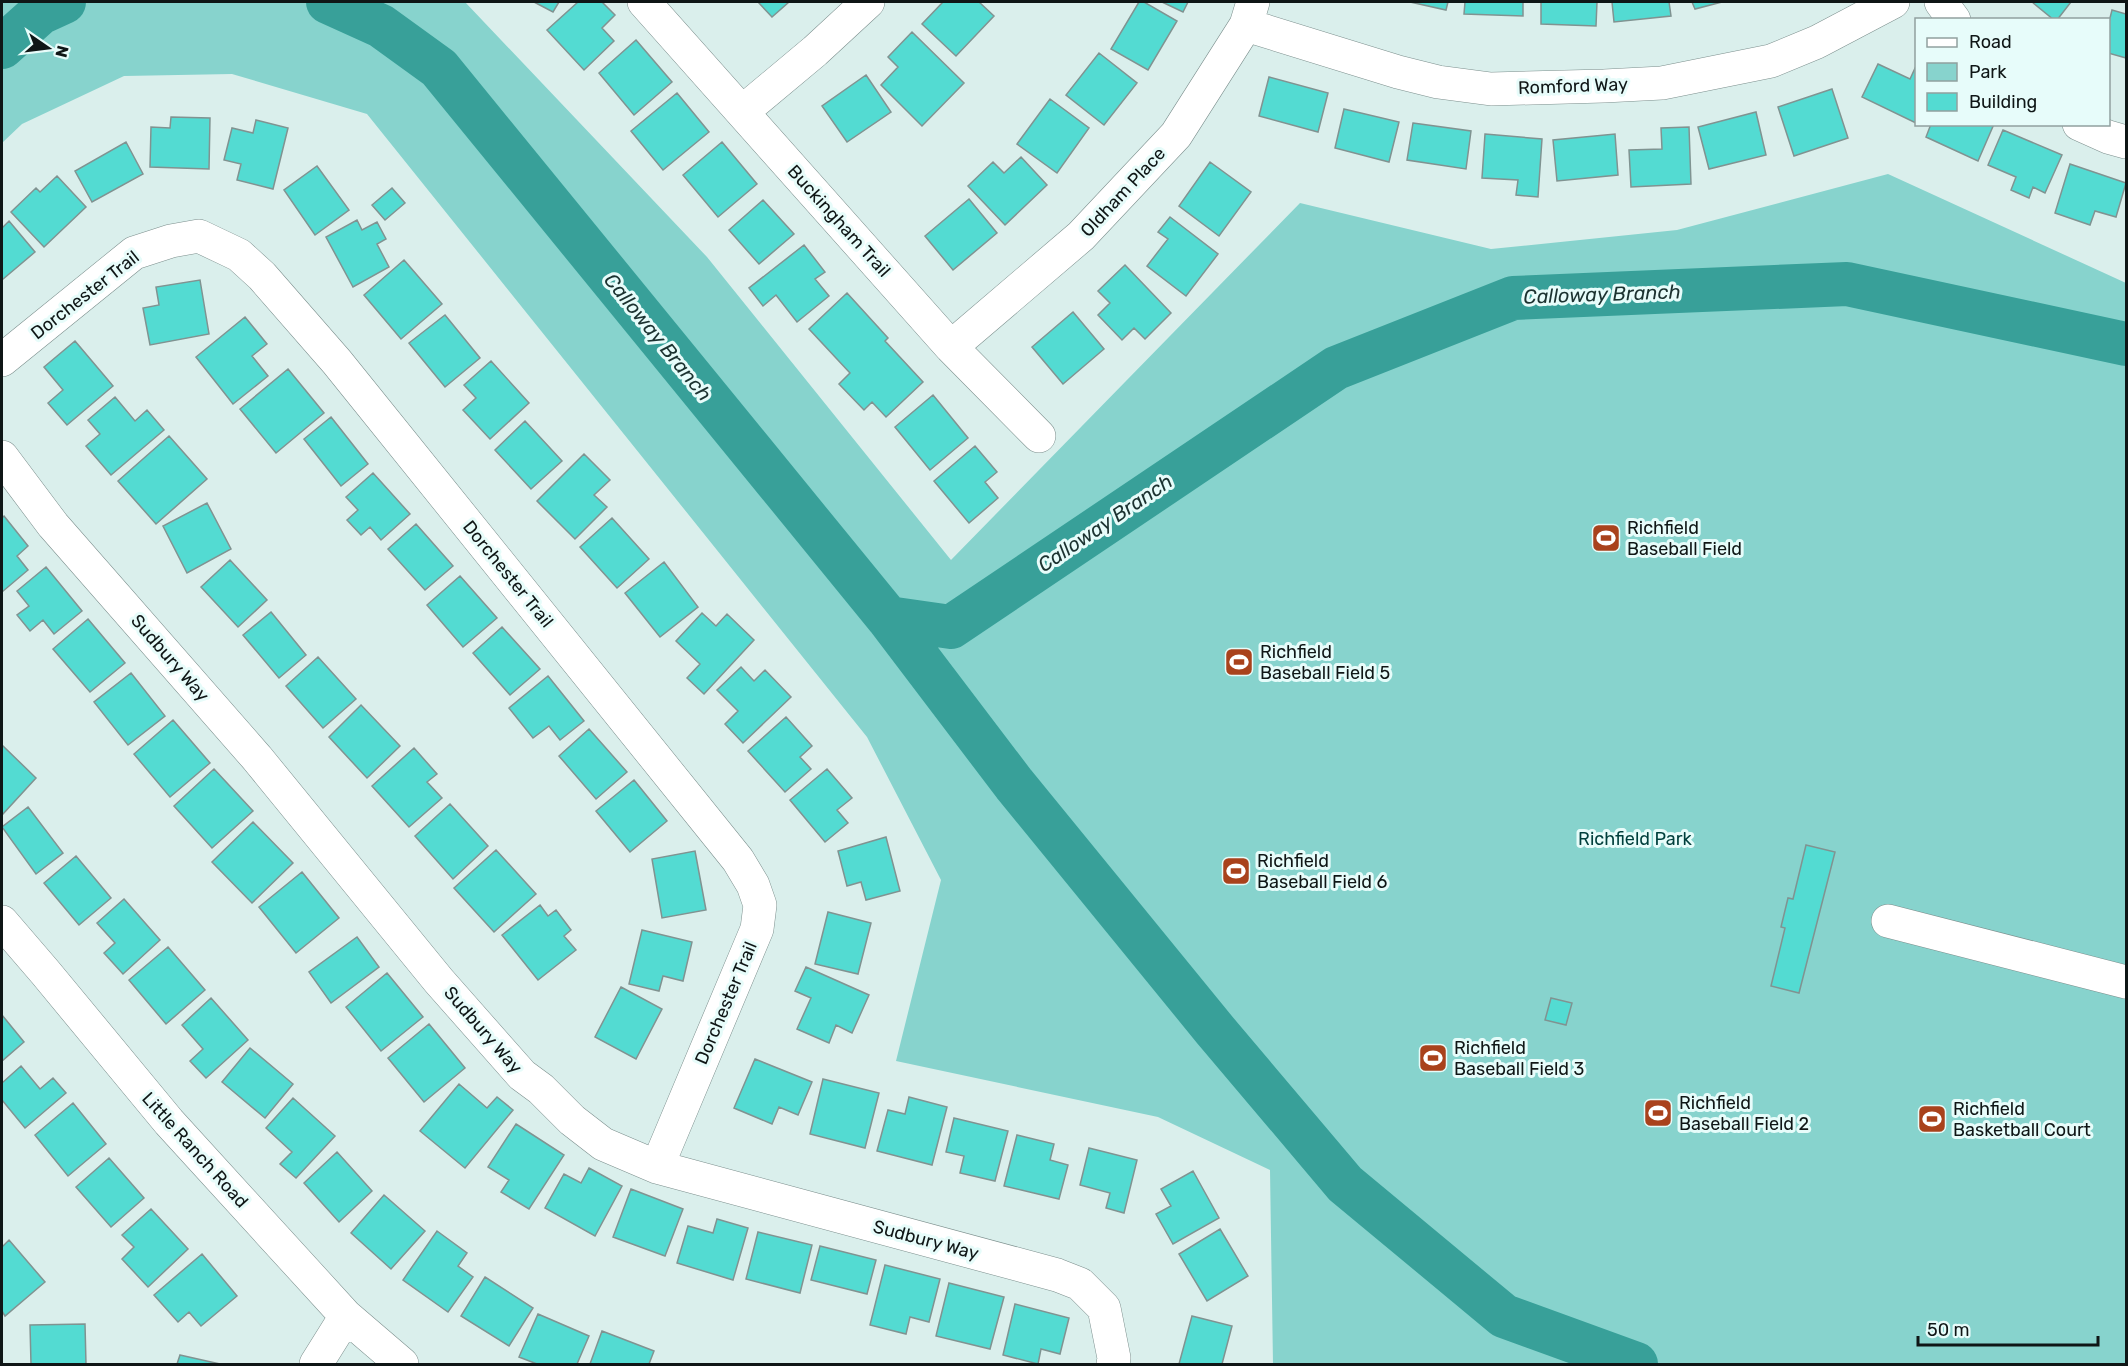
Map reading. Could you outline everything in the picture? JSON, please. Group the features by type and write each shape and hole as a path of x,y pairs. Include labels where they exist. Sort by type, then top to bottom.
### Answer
{"street":[{"name":"Buckingham Trail","path":"644,2 951,347 1039,436"},
{"path":"742,112 815,51 868,2"},
{"name":"Romford Way","path":"1249,13 1398,72 1438,82 1491,89 1662,83 1771,61 1817,42 1893,2"},
{"path":"1941,2 1952,18"},
{"name":"Oldham Place","path":"951,347 1081,236 1176,135 1249,13"},
{"path":"2084,126 2127,142"},
{"name":"Dorchester Trail","path":"2,360 134,253 171,241 199,236 240,255 262,276 337,362 730,851 753,885 760,905 757,929 657,1167"},
{"name":"Sudbury Way","path":"2,457 53,525 256,758 439,981 522,1075 541,1089 572,1120 603,1144 657,1167 1057,1275 1080,1284 1104,1308 1114,1361"},
{"path":"1888,921 2127,982"},
{"name":"Little Ranch Road","path":"2,922 168,1122 346,1316 402,1365"},
{"path":"316,1365 346,1316"}],"green space":[{"name":"Richfield Park","path":"2,2 465,2 707,257 951,560 1300,203 1491,249 1677,230 1888,174 2126,283 2126,1364 1273,1364 1270,1170 1158,1117 896,1061 941,880 867,737 367,114 232,74 124,76 22,124 2,143"}],"building":[{"path":"534,2 559,2 553,12"},
{"path":"578,2 602,2 615,15 602,28 614,41 584,70 547,30"},
{"path":"758,2 789,2 772,17"},
{"path":"943,2 979,2 994,16 956,56 922,24"},
{"path":"1139,2 1144,2 1177,21 1148,70 1111,49"},
{"path":"1162,2 1188,2 1183,12"},
{"path":"1410,2 1448,2 1446,10"},
{"path":"1465,2 1523,2 1523,16 1464,14"},
{"path":"1541,2 1597,2 1596,26 1541,24"},
{"path":"1612,2 1669,2 1671,16 1614,22"},
{"path":"1692,2 1722,2 1695,9"},
{"path":"2032,2 2071,2 2059,18 2052,18"},
{"path":"2112,10 2126,14 2126,58 2110,54"},
{"path":"912,32 964,83 922,126 881,85 898,67 888,57"},
{"path":"636,40 672,82 634,115 599,73"},
{"path":"1099,53 1137,83 1104,125 1066,95"},
{"path":"1878,64 1910,79 1915,68 1915,123 1862,97"},
{"path":"866,75 891,112 847,142 822,106"},
{"path":"1269,77 1328,93 1318,132 1259,116"},
{"path":"1832,89 1848,138 1794,156 1778,107"},
{"path":"677,93 709,132 663,170 631,131"},
{"path":"1050,99 1089,128 1057,173 1017,144"},
{"path":"1344,109 1399,122 1389,162 1335,148"},
{"path":"1756,112 1766,155 1709,169 1698,127"},
{"path":"171,117 210,118 209,169 150,167 151,127 170,128"},
{"path":"256,120 288,128 273,189 237,180 241,164 224,160 232,128 253,133"},
{"path":"1413,123 1471,131 1466,169 1407,160"},
{"path":"1930,126 1993,126 1978,161 1926,137"},
{"path":"1689,127 1691,184 1631,187 1629,150 1662,149 1661,128"},
{"path":"2003,130 2062,155 2045,193 2033,187 2029,198 2011,190 2016,177 1988,165"},
{"path":"1485,134 1542,139 1538,197 1516,195 1518,180 1482,178"},
{"path":"1615,134 1618,175 1557,181 1553,140"},
{"path":"126,142 143,174 92,202 75,171"},
{"path":"722,142 757,184 718,217 683,175"},
{"path":"1021,157 1047,185 1005,225 968,186 993,162 1004,173"},
{"path":"1210,162 1251,192 1219,236 1179,206"},
{"path":"2070,164 2126,183 2116,217 2095,211 2090,225 2055,213"},
{"path":"317,166 349,210 315,235 284,190"},
{"path":"57,176 86,207 44,247 11,212 36,188 40,192"},
{"path":"392,188 405,203 385,220 372,205"},
{"path":"969,199 997,233 953,270 925,236"},
{"path":"763,200 794,234 759,264 729,230"},
{"path":"1170,217 1218,254 1186,296 1147,266 1168,239 1158,232"},
{"path":"357,220 362,230 377,222 386,239 377,244 389,267 353,287 326,237"},
{"path":"9,221 35,252 2,280 2,228"},
{"path":"804,245 825,272 815,279 829,296 797,322 776,295 763,306 749,288"},
{"path":"404,260 442,304 401,339 364,295"},
{"path":"1125,265 1171,313 1145,339 1134,328 1122,340 1098,315 1110,303 1098,291"},
{"path":"200,280 209,334 150,345 143,308 159,305 156,287"},
{"path":"847,293 888,338 885,341 923,382 886,417 872,402 864,410 839,384 850,373 809,329"},
{"path":"1073,312 1104,349 1063,384 1032,347"},
{"path":"445,315 480,358 445,387 409,343"},
{"path":"245,317 267,344 252,356 268,376 233,404 196,357"},
{"path":"75,341 113,386 67,425 48,403 63,390 44,367"},
{"path":"491,361 529,403 490,439 463,410 476,398 464,385"},
{"path":"288,369 324,413 276,453 240,409"},
{"path":"933,395 968,438 930,470 895,427"},
{"path":"115,397 135,421 147,410 164,430 111,475 86,446 100,434 88,420"},
{"path":"331,417 368,464 341,486 304,439"},
{"path":"525,421 562,461 531,489 495,450"},
{"path":"169,436 207,479 156,524 118,481"},
{"path":"975,446 997,472 985,482 998,498 969,523 934,481"},
{"path":"584,454 610,480 594,495 607,507 575,539 537,501"},
{"path":"373,473 410,514 381,540 370,527 361,535 347,520 358,510 346,497"},
{"path":"207,503 231,549 187,573 163,526"},
{"path":"4,516 28,546 17,556 28,570 2,592 2,518"},
{"path":"612,518 649,559 617,588 580,547"},
{"path":"416,524 453,566 425,590 388,549"},
{"path":"230,560 267,600 238,627 201,587"},
{"path":"664,562 698,607 660,637 625,593"},
{"path":"46,567 82,611 54,634 43,620 30,631 17,615 29,606 17,591"},
{"path":"460,576 497,618 463,647 427,605"},
{"path":"271,612 306,655 279,678 243,635"},
{"path":"702,613 716,626 727,614 754,640 704,694 687,678 700,664 676,641"},
{"path":"88,619 125,663 90,692 53,649"},
{"path":"502,627 540,669 510,695 473,653"},
{"path":"318,657 356,699 323,728 286,686"},
{"path":"741,667 754,681 765,670 791,697 743,743 725,724 738,711 717,690"},
{"path":"131,673 165,716 128,745 94,702"},
{"path":"548,676 584,721 560,740 549,726 533,738 509,708"},
{"path":"361,705 400,746 367,778 329,737"},
{"path":"786,717 812,746 800,757 811,769 785,792 748,751"},
{"path":"173,720 210,763 170,797 134,754"},
{"path":"589,729 627,772 596,799 559,756"},
{"path":"2,745 36,778 2,815"},
{"path":"414,748 437,774 427,782 442,798 409,827 372,786"},
{"path":"214,769 253,811 212,848 174,806"},
{"path":"827,769 852,798 837,810 848,823 825,842 790,800"},
{"path":"634,780 667,821 630,852 596,811"},
{"path":"450,804 488,846 453,879 415,836"},
{"path":"28,807 63,853 36,874 2,827"},
{"path":"253,822 293,863 252,903 212,862"},
{"path":"886,837 900,891 866,900 861,882 847,886 838,851"},
{"path":"1806,845 1835,852 1799,993 1771,986 1785,928 1781,927 1788,898 1793,899"},
{"path":"496,850 536,894 494,932 454,888"},
{"path":"695,851 706,910 662,918 652,859"},
{"path":"76,856 111,898 79,925 44,883"},
{"path":"302,872 339,918 296,953 259,907"},
{"path":"124,899 160,940 123,974 104,953 115,943 97,923"},
{"path":"540,905 548,916 556,910 571,930 564,936 576,950 538,980 502,935"},
{"path":"828,912 871,923 858,974 815,964"},
{"path":"642,930 692,942 683,981 663,976 659,991 629,984"},
{"path":"357,937 379,967 331,1003 309,972"},
{"path":"168,947 205,990 166,1024 129,980"},
{"path":"806,967 869,995 852,1033 836,1025 829,1043 797,1029 811,998 795,991"},
{"path":"387,973 423,1017 381,1051 346,1007"},
{"path":"621,987 662,1009 636,1059 595,1037"},
{"path":"211,998 248,1040 206,1078 190,1061 203,1049 182,1025"},
{"path":"1551,998 1572,1003 1566,1025 1545,1020"},
{"path":"2,1015 24,1042 2,1061"},
{"path":"429,1024 465,1068 424,1102 388,1058"},
{"path":"250,1048 293,1084 265,1118 222,1082"},
{"path":"755,1059 812,1082 798,1115 779,1107 772,1124 734,1108"},
{"path":"21,1066 40,1089 53,1078 66,1093 25,1128 2,1100 2,1083"},
{"path":"823,1079 879,1093 865,1148 810,1134"},
{"path":"459,1084 487,1108 497,1097 513,1110 465,1168 420,1131"},
{"path":"909,1097 947,1107 932,1165 877,1151 888,1110 905,1114"},
{"path":"293,1098 335,1136 296,1178 280,1164 292,1152 266,1128"},
{"path":"73,1103 106,1144 68,1176 35,1135"},
{"path":"954,1118 1008,1131 995,1181 960,1173 964,1156 946,1152"},
{"path":"516,1124 564,1155 529,1209 501,1192 509,1180 488,1167"},
{"path":"1017,1135 1054,1144 1050,1160 1068,1165 1059,1199 1004,1186"},
{"path":"1089,1148 1137,1160 1124,1213 1106,1208 1110,1193 1080,1185"},
{"path":"337,1152 372,1191 339,1222 304,1183"},
{"path":"109,1158 144,1198 111,1227 76,1187"},
{"path":"589,1168 622,1186 595,1236 545,1208 564,1174 581,1183"},
{"path":"1193,1171 1219,1218 1173,1244 1156,1214 1171,1206 1161,1189"},
{"path":"631,1189 683,1209 665,1256 613,1237"},
{"path":"384,1195 425,1231 391,1269 351,1233"},
{"path":"151,1209 188,1249 148,1287 122,1259 134,1247 122,1235"},
{"path":"717,1219 748,1228 733,1280 677,1263 688,1226 713,1233"},
{"path":"1220,1229 1248,1276 1207,1301 1179,1254"},
{"path":"437,1231 467,1253 458,1266 473,1277 448,1312 403,1280"},
{"path":"758,1232 812,1245 800,1293 746,1279"},
{"path":"9,1240 45,1282 5,1316 2,1311 2,1247"},
{"path":"820,1246 876,1260 867,1294 811,1280"},
{"path":"202,1254 237,1296 201,1326 189,1312 178,1322 154,1295"},
{"path":"885,1265 940,1279 929,1322 910,1317 906,1334 870,1325"},
{"path":"485,1277 533,1308 509,1346 461,1316"},
{"path":"949,1283 1004,1297 990,1349 936,1336"},
{"path":"1015,1304 1069,1318 1060,1354 1041,1349 1038,1364 1003,1355"},
{"path":"538,1314 589,1336 577,1364 537,1364 519,1357"},
{"path":"1192,1316 1232,1326 1222,1364 1179,1364"},
{"path":"85,1324 86,1364 31,1364 30,1325"},
{"path":"602,1331 654,1351 649,1364 590,1364"},
{"path":"180,1355 220,1364 177,1364"}],"waterway":[{"name":"Calloway Branch","path":"2,47 40,13 64,2"},
{"path":"328,2 381,26 439,68 888,618 1014,784 1214,1029 1345,1184 1504,1316 1636,1364"},
{"name":"Calloway Branch","path":"888,618 951,627 1336,368 1513,298 1847,284 2126,344"}],"place":[{"name":"Richfield Baseball Field","path":"1606,538"},
{"name":"Richfield Baseball Field 5","path":"1239,662"},
{"name":"Richfield Baseball Field 6","path":"1236,871"},
{"name":"Richfield Baseball Field 3","path":"1433,1058"},
{"name":"Richfield Baseball Field 2","path":"1658,1113"},
{"name":"Richfield Basketball Court","path":"1932,1119"}]}
